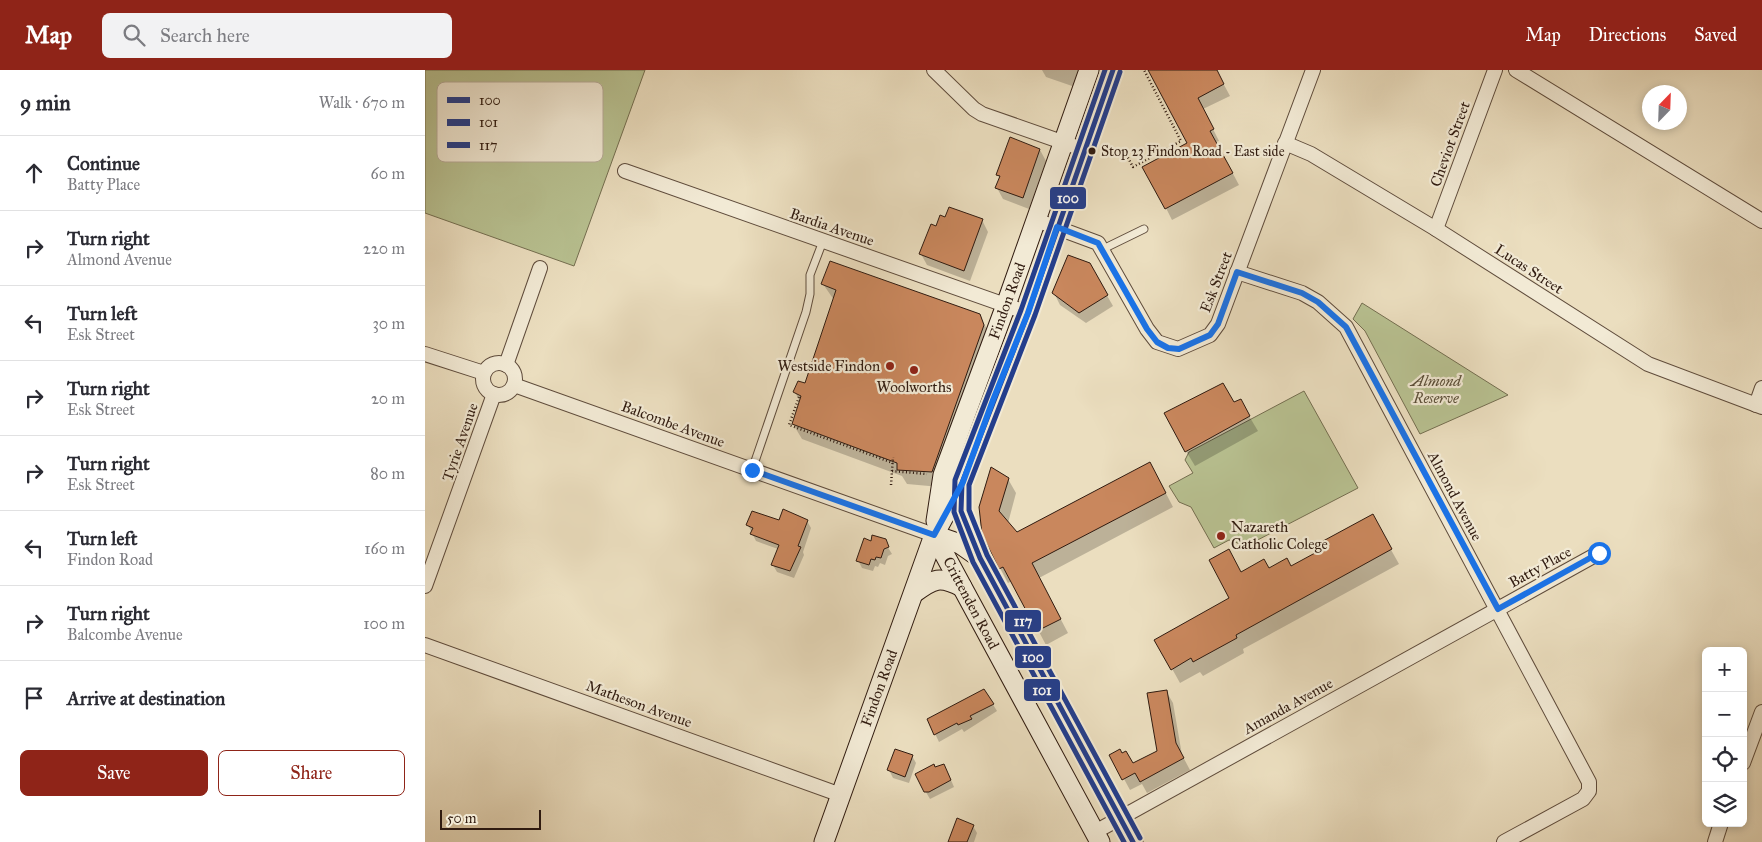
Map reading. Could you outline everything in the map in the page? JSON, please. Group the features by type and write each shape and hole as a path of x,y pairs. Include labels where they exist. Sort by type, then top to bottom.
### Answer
{"main road":[{"name":"Findon Road","path":"934,535 943,475 1006,305 1089,70"},
{"name":"Findon Road","path":"825,842 934,535 962,483 1028,313 1057,227 1092,148 1113,70"},
{"path":"979,377 993,400"},
{"path":"962,483 961,512 979,558"},
{"name":"Crittenden Road","path":"934,535 960,544 979,558 1133,842"},
{"name":"Crittenden Road","path":"934,535 1097,837"},
{"path":"914,593 931,582 940,579 948,580 962,587"}],"street":[{"path":"934,70 974,109 982,114 1064,142 1092,148"},
{"name":"Esk Street","path":"1103,249 1147,329 1157,342 1173,349 1179,349 1210,335 1218,324 1313,70"},
{"name":"Cheviot Street","path":"1436,229 1495,70"},
{"path":"1516,70 1762,221"},
{"name":"Lucas Street","path":"1285,143 1311,154 1436,229 1648,364 1759,406"},
{"name":"Bardia Avenue","path":"625,170 1028,313"},
{"path":"1036,220 1098,243 1103,249"},
{"path":"506,364 540,268"},
{"name":"Almond Avenue","path":"1237,272 1302,293 1318,302 1346,327 1589,782 1589,791 1583,799 1504,842"},
{"path":"425,354 484,373"},
{"path":"484,373 491,366 506,364"},
{"path":"484,373 486,388 494,394 508,392 514,385 515,375 506,364"},
{"name":"Balcombe Avenue","path":"514,385 934,535"},
{"path":"1759,406 1762,388"},
{"name":"Tyrie Avenue","path":"425,586 494,394"},
{"name":"Batty Place","path":"1498,609 1599,553"},
{"name":"Amanda Avenue","path":"1097,837 1121,818 1498,609"},
{"name":"Matheson Avenue","path":"425,645 841,795"},
{"path":"1747,752 1762,712"},
{"path":"1715,842 1720,827"}],"lane":[{"path":"1103,249 1143,229"},
{"path":"752,470 806,312 810,294 810,275 823,241"}],"path":[{"path":"1092,148 1127,156 1133,167 1181,141 1144,70"},
{"path":"799,397 789,425 893,463"},
{"path":"891,485 893,457"},
{"path":"892,471 936,474"}],"green space":[{"path":"425,70 645,70 574,266 425,213"},
{"name":"Almond Reserve","path":"1362,303 1508,395 1420,434 1365,331 1353,319"},
{"path":"1304,391 1358,488 1246,546 1229,540 1214,548 1191,507 1179,502 1169,486 1193,473 1185,460 1189,452"}],"building":[{"path":"1148,70 1217,70 1224,84 1198,98 1214,129 1210,131 1233,173 1165,209 1142,167 1187,143"},
{"path":"1010,137 1040,149 1023,198 995,188 1000,176 996,175"},
{"path":"949,207 983,219 964,271 919,254 931,224 936,226 940,215 945,217"},
{"path":"1068,255 1090,263 1108,295 1079,313 1052,293"},
{"name":"Westside Findon","path":"830,261 980,314 984,325 932,472 897,470 897,463 792,424 801,396 793,392 798,381 805,383 836,290 821,284"},
{"path":"1223,383 1234,402 1241,399 1250,416 1185,452 1164,413"},
{"path":"1150,462 1166,493 1032,563 1061,619 1037,631 1003,567 999,569 982,534 979,507 991,467 1009,478 999,511 1017,532"},
{"path":"783,509 808,520 798,546 801,547 790,571 771,565 779,545 750,534 753,528 746,525 752,511 779,520"},
{"path":"1373,514 1392,549 1236,635 1237,638 1193,662 1191,658 1171,670 1154,640 1229,598 1209,560 1229,549 1241,572 1264,559 1269,568 1287,558 1291,566 1315,553 1312,547"},
{"path":"872,535 886,539 889,547 884,549 881,558 871,559 869,565 856,561 864,538 871,541"},
{"path":"984,689 994,704 970,716 972,719 958,725 957,723 934,735 927,719"},
{"path":"1167,690 1176,743 1184,758 1140,782 1135,773 1122,780 1109,755 1120,749 1122,753 1126,751 1133,763 1157,751 1147,693"},
{"path":"895,749 913,755 905,777 887,770"},
{"path":"934,764 935,767 944,764 951,780 929,792 924,792 915,774"},
{"path":"957,818 974,825 967,842 948,842"}],"transit line":[{"name":"101","path":"1105,70 1021,310 955,480 954,512 973,562 1124,842"},
{"name":"100","path":"1113,70 1028,313 962,483 961,511 980,558 1133,842"},
{"name":"117","path":"1120,72 1035,315 969,485 969,510 987,555 1140,838"}],"place":[{"name":"Stop 23 Findon Road - East side","path":"1092,151"},
{"name":"Westside Findon","path":"890,366"},
{"name":"Woolworths","path":"914,370"},
{"name":"Nazareth Catholic Colege","path":"1221,536"}],"route":[{"path":"752,470 934,535 963,482 1028,313 1057,227 1098,243 1147,329 1157,342 1168,348 1179,349 1210,335 1218,324 1237,272 1302,293 1318,302 1346,327 1498,609 1599,553"}]}
